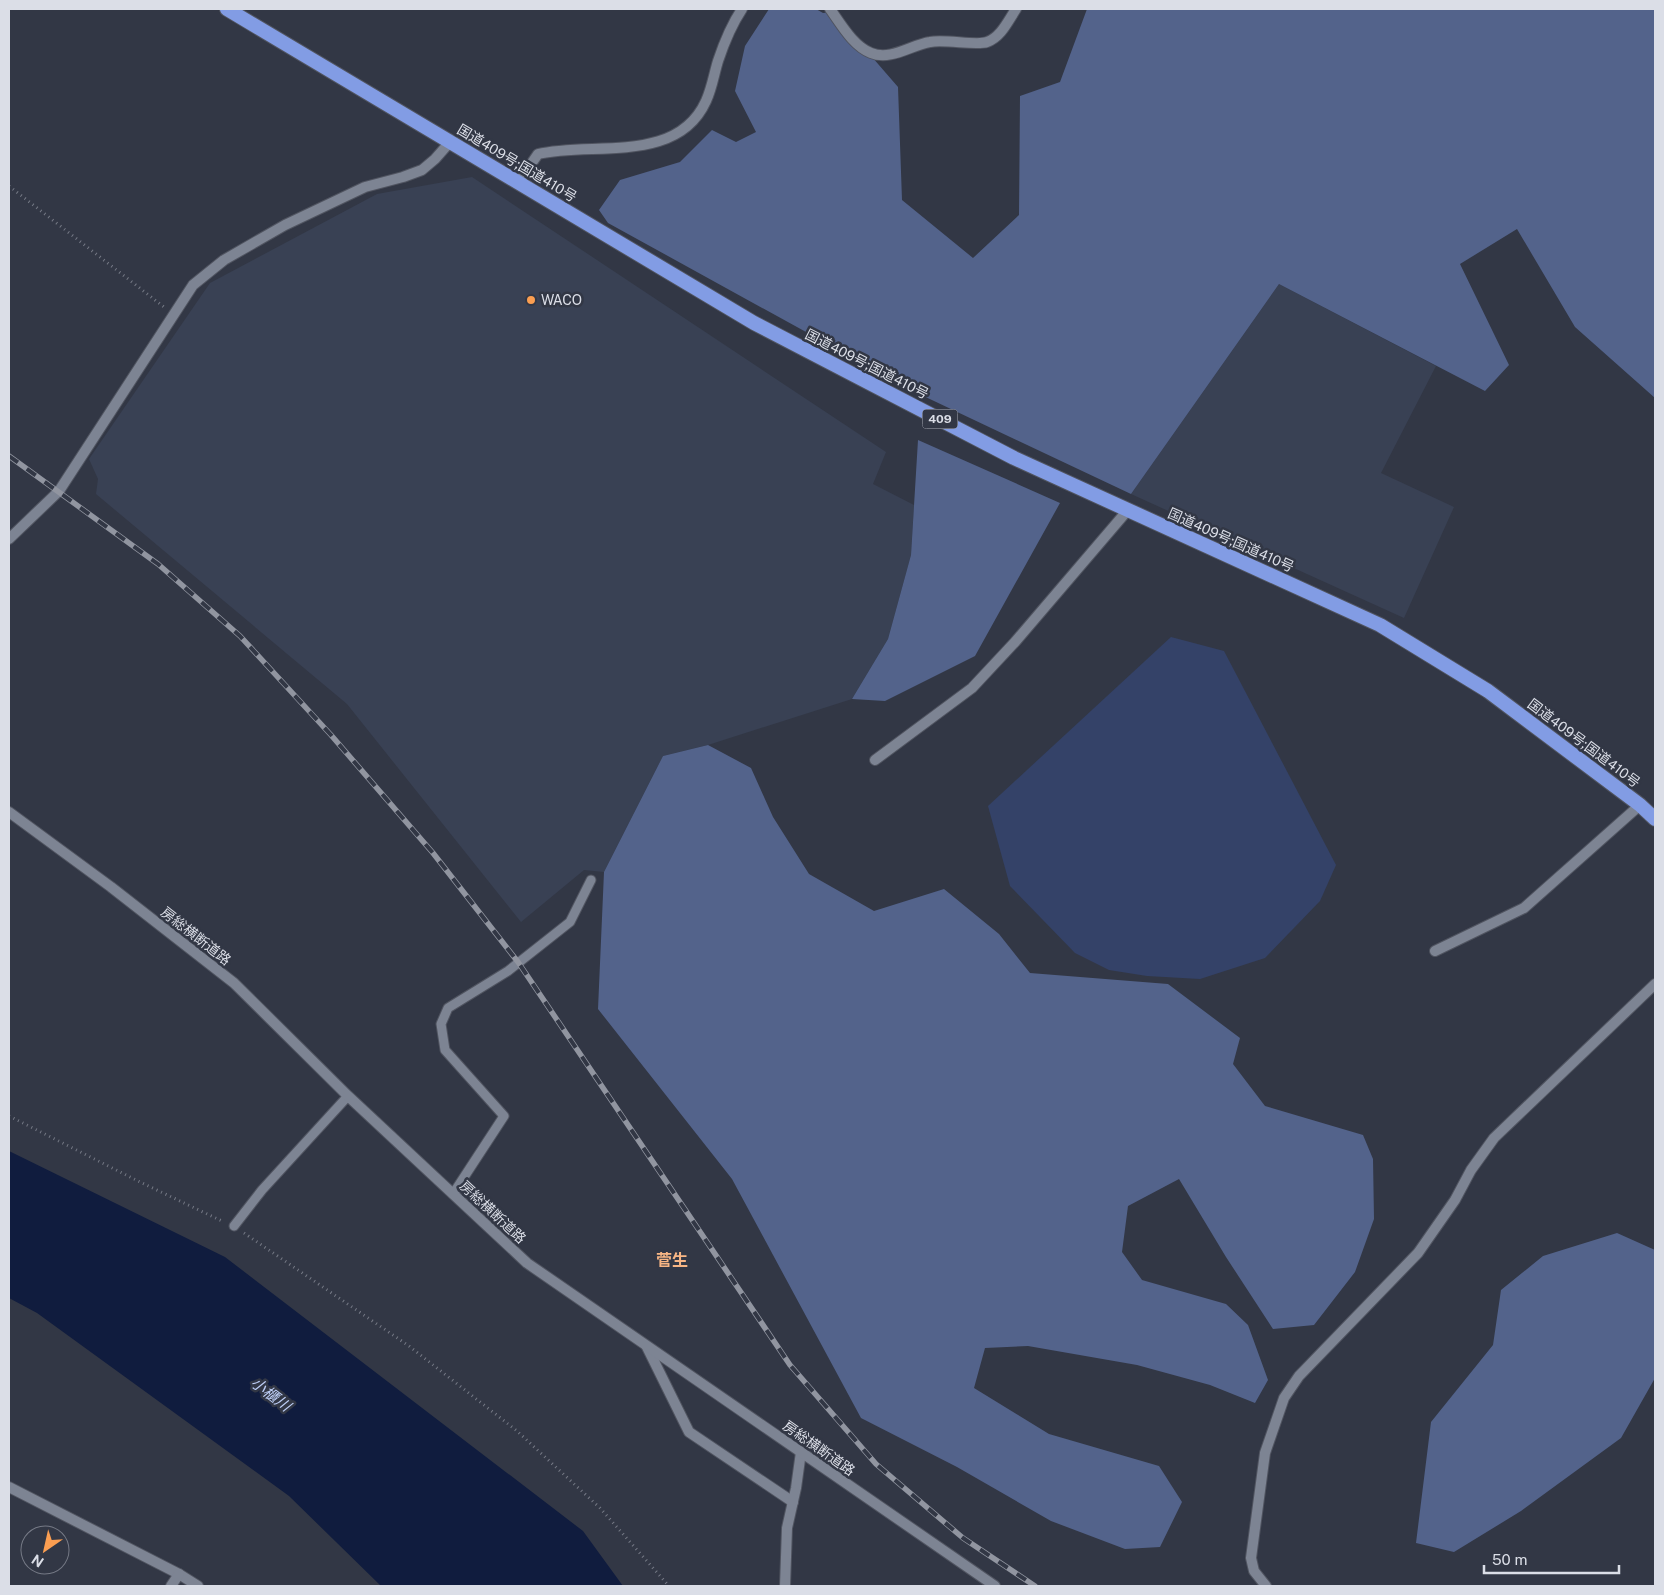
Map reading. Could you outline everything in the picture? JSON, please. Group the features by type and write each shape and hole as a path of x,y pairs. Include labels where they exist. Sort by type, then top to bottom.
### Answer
{"highway":[{"name":"国道409号;国道410号","path":"226,9 754,323 1014,458 1380,625 1488,692 1640,805 1655,819"}],"street":[{"path":"518,183 538,154 554,150 630,148 654,143 680,132 697,117 706,100 718,60 742,9"},
{"path":"830,9 858,44 871,54 888,56 930,42 950,40 985,43 998,36 1016,9"},
{"path":"9,538 59,491 193,285 224,260 285,225 364,186 403,177 422,170 450,142"},
{"path":"875,760 972,688 1015,642 1127,511"},
{"path":"1435,952 1524,908 1640,805"},
{"name":"房総横断道路","path":"9,812 111,887 234,983 348,1096 527,1263 995,1586"},
{"path":"1266,1586 1254,1572 1251,1558 1265,1453 1284,1398 1300,1376 1418,1253 1455,1200 1471,1170 1494,1138 1655,984"},
{"path":"647,1347 689,1432 793,1502"},
{"path":"785,1586 787,1528 801,1452"},
{"path":"9,1487 179,1574 198,1586"},
{"path":"171,1586 179,1574"}],"lane":[{"path":"453,1194 504,1116 445,1050 441,1024 448,1008 508,971 570,922 591,880"},
{"path":"234,1226 262,1190 348,1096"}],"path":[{"path":"9,186 174,315"},
{"path":"9,1116 140,1182 234,1226 408,1346 517,1431 600,1508 669,1586"}],"shaded area":[{"path":"769,9 816,9 823,13 833,12 898,87 902,200 973,258 1019,215 1020,96 1060,82 1087,9 1655,9 1655,398 1575,327 1517,229 1460,264 1509,365 1485,391 1279,284 1131,494 915,392 608,223 599,210 620,180 680,162 712,130 736,142 756,132 735,91 745,46"},
{"path":"472,177 886,452 873,484 914,505 911,555 888,639 852,699 708,745 663,756 604,872 584,870 521,922 347,704 96,494 98,479 89,459 210,283 377,194"},
{"path":"1279,284 1436,366 1381,473 1454,507 1404,618 1131,494"},
{"path":"918,440 1060,503 975,656 885,701 852,699 888,639 911,555"},
{"path":"1171,637 1224,651 1336,865 1320,901 1265,958 1200,979 1147,976 1109,970 1075,953 1010,886 988,806"},
{"path":"708,745 751,768 773,817 809,874 874,911 944,889 999,934 1030,973 1168,984 1240,1038 1233,1064 1265,1106 1363,1135 1373,1159 1374,1219 1355,1272 1314,1325 1273,1329 1226,1257 1179,1179 1128,1206 1122,1252 1142,1280 1226,1304 1248,1325 1268,1380 1255,1403 1210,1385 1137,1365 1028,1346 985,1348 974,1388 1049,1434 1159,1466 1182,1502 1160,1547 1125,1549 1051,1521 957,1467 861,1418 732,1179 598,1009 604,872 663,756"},
{"path":"1617,1233 1655,1250 1655,1378 1621,1438 1521,1511 1454,1552 1416,1543 1431,1422 1493,1345 1501,1290 1543,1256"}],"water":[{"name":"小櫃川","path":"9,1151 225,1257 583,1531 623,1586 381,1586 289,1496 37,1313 9,1298"}],"railway":[{"path":"9,456 158,564 240,636 331,735 433,853 518,962 790,1365 876,1464 963,1538 1035,1586"}],"place":[{"name":"WACO","path":"531,300"}],"district":[{"name":"菅生","path":"672,1260"}]}
